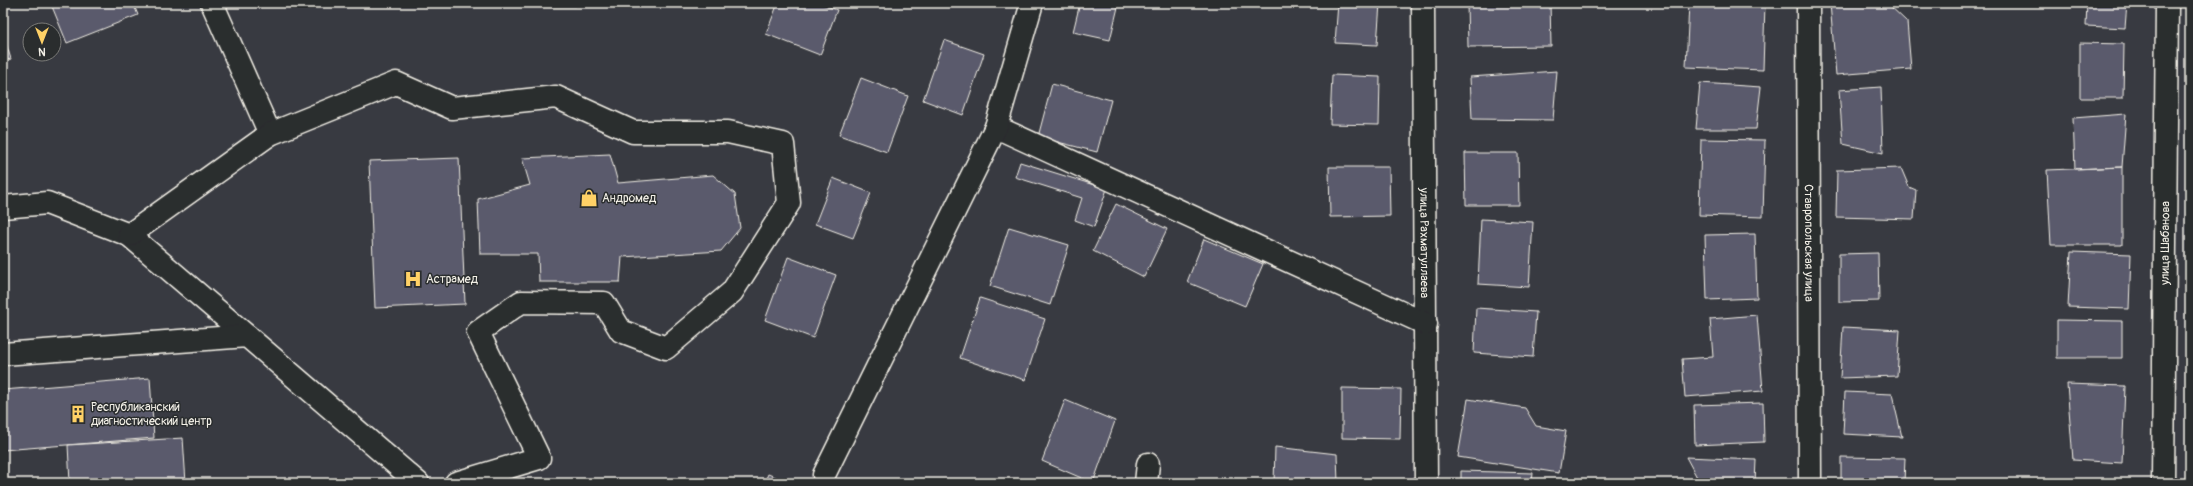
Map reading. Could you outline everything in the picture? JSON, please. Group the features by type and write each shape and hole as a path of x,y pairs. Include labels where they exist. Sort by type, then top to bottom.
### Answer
{"street":[{"path":"212,3 270,134"},
{"path":"824,475 996,127 1032,3"},
{"name":"улица Рахматуллаева","path":"1423,3 1426,483"},
{"name":"Ставропольская улица","path":"1808,3 1810,483"},
{"name":"улица Шабанова","path":"2163,483 2167,3"},
{"path":"129,235 270,134 396,83 452,108 556,97 633,132 728,132 783,144 788,203 732,292 666,348 621,331 604,303 521,302 478,332 539,458 456,483"},
{"path":"996,127 1426,324"},
{"path":"3,208 47,203 129,235 418,483"},
{"path":"3,354 247,336"}],"building":[{"path":"133,3 138,15 67,43 62,31 62,22 58,22 51,4"},
{"path":"538,3 576,3 576,6 538,6"},
{"path":"778,3 819,3 837,10 820,55 766,34"},
{"path":"1080,3 1119,3 1110,40 1073,32"},
{"path":"1338,3 1380,3 1377,45 1335,43"},
{"path":"1467,3 1550,3 1551,46 1468,47"},
{"path":"1689,3 1765,3 1763,70 1686,67"},
{"path":"1830,3 1887,3 1907,22 1911,69 1836,75"},
{"path":"2087,3 2127,3 2125,28 2086,26"},
{"path":"3,34 11,59 3,61"},
{"path":"944,40 984,54 963,115 923,100"},
{"path":"2080,43 2124,44 2123,98 2080,98"},
{"path":"1557,71 1553,120 1472,119 1470,77"},
{"path":"1332,75 1380,77 1379,125 1330,124"},
{"path":"861,78 908,96 887,152 839,135"},
{"path":"1700,83 1761,87 1756,129 1696,129"},
{"path":"1052,84 1111,100 1097,152 1038,137"},
{"path":"1881,87 1883,153 1843,144 1839,90"},
{"path":"2126,114 2122,167 2075,169 2073,118"},
{"path":"1701,139 1765,140 1763,217 1699,215"},
{"path":"1465,153 1518,153 1519,205 1466,205"},
{"path":"610,154 618,183 713,175 735,194 740,228 721,251 622,257 620,282 539,282 538,254 480,254 478,199 530,185 522,158"},
{"path":"459,158 465,304 375,308 369,161"},
{"path":"1020,162 1107,189 1094,227 1075,220 1082,198 1015,177"},
{"path":"1329,167 1389,167 1390,216 1330,217"},
{"path":"2122,167 2122,245 2051,245 2047,170"},
{"path":"1901,168 1909,187 1916,190 1914,219 1836,217 1837,170"},
{"path":"833,178 871,193 853,238 815,224"},
{"path":"1116,204 1167,229 1144,277 1093,251"},
{"path":"1481,219 1533,222 1529,287 1478,284"},
{"path":"1009,227 1069,245 1050,305 990,286"},
{"path":"1755,234 1757,298 1707,300 1705,235"},
{"path":"1204,239 1263,264 1245,306 1187,282"},
{"path":"2071,252 2131,254 2129,309 2068,307"},
{"path":"1878,253 1879,301 1839,302 1839,254"},
{"path":"788,257 836,275 813,338 765,320"},
{"path":"980,298 1045,319 1025,380 960,358"},
{"path":"1476,308 1536,312 1533,357 1474,353"},
{"path":"1757,315 1763,391 1685,397 1682,359 1713,357 1710,319"},
{"path":"2057,320 2122,321 2122,358 2057,358"},
{"path":"1843,327 1900,330 1897,376 1840,378"},
{"name":"Республиканский диагностический центр","path":"150,378 154,438 3,450 3,390"},
{"path":"2067,384 2125,386 2122,463 2073,460"},
{"path":"1342,388 1401,389 1400,439 1342,438"},
{"path":"1845,392 1892,394 1902,437 1843,434"},
{"path":"1468,399 1525,408 1536,426 1566,431 1559,473 1458,457"},
{"path":"1065,400 1115,421 1093,483 1042,461"},
{"path":"1763,403 1764,442 1695,445 1694,405"},
{"path":"183,438 186,483 70,483 68,445"},
{"path":"1275,447 1337,454 1338,483 1274,483"},
{"path":"1686,457 1756,460 1755,483 1700,483"},
{"path":"1841,457 1905,458 1904,483 1841,483"},
{"path":"1461,471 1533,473 1532,483 1461,483"},
{"path":"768,474 790,483 764,483"}],"place":[{"name":"Андромед","path":"589,198"},
{"name":"Астрамед","path":"413,279"},
{"name":"Республиканский диагностический центр","path":"78,414"}]}
